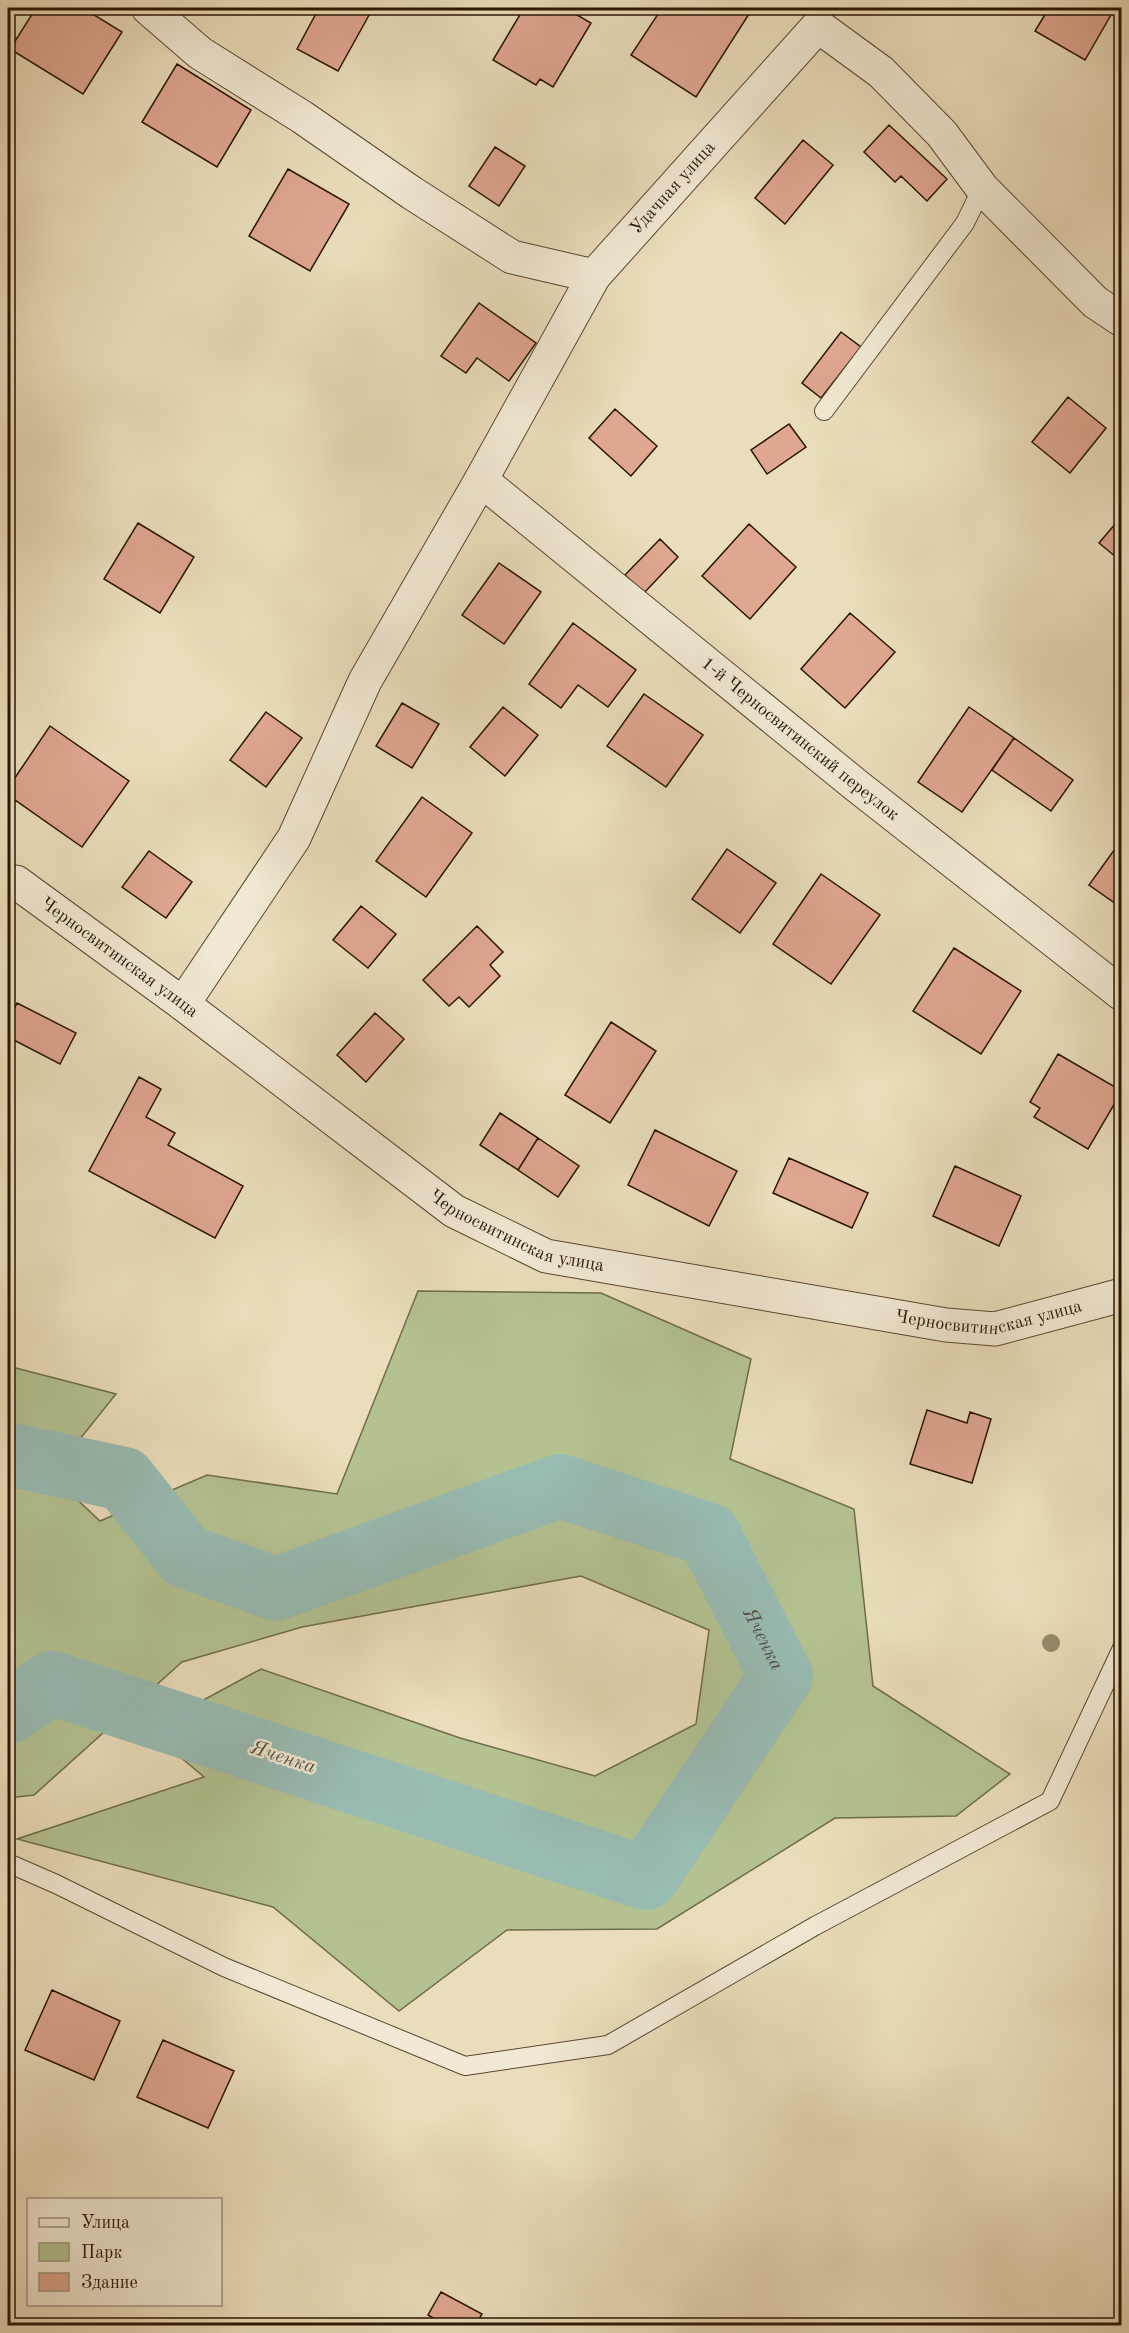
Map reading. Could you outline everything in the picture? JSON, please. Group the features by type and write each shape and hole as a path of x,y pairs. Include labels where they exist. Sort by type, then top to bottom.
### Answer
{"street":[{"path":"148,8 200,52 512,257 594,276 481,480 365,681 294,837 183,1004"},
{"name":"Удачная улица","path":"594,276 818,26 881,72 942,134 982,188 1095,302 1122,320"},
{"name":"1-й Черносвитинский переулок","path":"481,480 857,786 1122,994"},
{"name":"Черносвитинская улица","path":"8,881 16,882 183,1004 454,1211 546,1256 946,1325 995,1329 1122,1295"}],"lane":[{"path":"824,411 965,223 982,188"},
{"path":"8,1863 56,1884 224,1967 465,2066 608,2045 815,1926 1050,1801 1122,1648"}],"green space":[{"path":"418,1291 601,1293 751,1359 730,1459 854,1509 873,1686 1010,1774 956,1816 835,1818 657,1929 507,1930 399,2011 273,1907 17,1839 204,1777 148,1730 261,1669 460,1738 595,1776 696,1724 709,1630 581,1576 302,1627 182,1662 34,1795 8,1798 8,1366 116,1394 51,1475 100,1521 207,1475 337,1494"}],"building":[{"path":"36,8 83,8 122,32 83,94 10,49"},
{"path":"319,8 373,8 338,71 297,49"},
{"path":"524,8 565,8 591,23 553,87 540,79 536,85 493,60"},
{"path":"662,8 739,8 749,14 696,97 631,55"},
{"path":"1049,8 1115,8 1085,60 1035,31"},
{"path":"177,64 251,110 217,167 142,122"},
{"path":"889,125 947,179 927,201 901,176 895,182 864,152"},
{"path":"803,140 833,165 785,224 755,198"},
{"path":"495,147 525,166 499,206 469,186"},
{"path":"288,169 349,204 310,271 249,236"},
{"path":"479,303 536,343 509,381 477,358 466,373 441,356"},
{"path":"841,332 861,347 821,398 802,383"},
{"path":"1068,397 1106,428 1070,473 1032,442"},
{"path":"615,409 657,446 631,476 589,438"},
{"path":"789,424 806,447 767,474 751,450"},
{"path":"1122,516 1122,562 1099,543"},
{"path":"138,523 194,557 160,613 104,579"},
{"path":"749,524 796,567 750,619 702,576"},
{"path":"660,539 678,557 644,593 625,575"},
{"path":"499,563 541,592 504,644 462,615"},
{"path":"850,613 895,652 845,708 801,669"},
{"path":"573,623 636,670 608,707 578,685 561,708 529,684"},
{"path":"644,694 703,735 666,787 607,746"},
{"path":"402,703 439,724 412,768 376,746"},
{"path":"503,707 538,735 505,776 470,747"},
{"path":"969,707 1014,738 962,812 918,782"},
{"path":"266,712 302,738 266,787 230,760"},
{"path":"50,726 129,781 82,847 8,795 8,788"},
{"path":"1014,738 1073,780 1051,811 992,770"},
{"path":"422,797 472,833 426,897 376,861"},
{"path":"1122,839 1122,908 1089,885"},
{"path":"727,849 776,883 740,933 692,899"},
{"path":"149,851 192,882 166,918 122,887"},
{"path":"821,874 880,915 831,984 773,944"},
{"path":"361,906 396,934 368,968 333,940"},
{"path":"477,926 503,952 490,965 500,976 469,1007 459,997 449,1006 423,980"},
{"path":"954,948 1021,991 981,1054 913,1011"},
{"path":"17,1003 76,1033 60,1064 8,1037 8,1021"},
{"path":"375,1013 404,1039 366,1082 337,1055"},
{"path":"611,1022 656,1051 610,1123 565,1095"},
{"path":"1058,1054 1122,1091 1088,1149 1034,1117 1040,1108 1030,1102"},
{"path":"139,1077 161,1089 146,1117 175,1133 168,1145 243,1186 215,1238 89,1171"},
{"path":"500,1113 538,1138 518,1170 480,1145"},
{"path":"655,1130 737,1171 709,1226 628,1185"},
{"path":"538,1138 579,1166 558,1197 518,1170"},
{"path":"789,1158 868,1193 852,1228 773,1193"},
{"path":"955,1166 1021,1196 999,1246 933,1216"},
{"path":"927,1410 967,1423 970,1412 991,1419 972,1483 910,1464"},
{"path":"52,1990 120,2021 94,2080 25,2050"},
{"path":"163,2040 234,2071 208,2128 137,2097"},
{"path":"441,2292 482,2314 475,2326 446,2326 428,2315"}],"waterway":[{"name":"Яченка","path":"8,1454 124,1479 185,1556 276,1589 560,1486 709,1535 781,1676 646,1878 52,1683 8,1712"}]}
